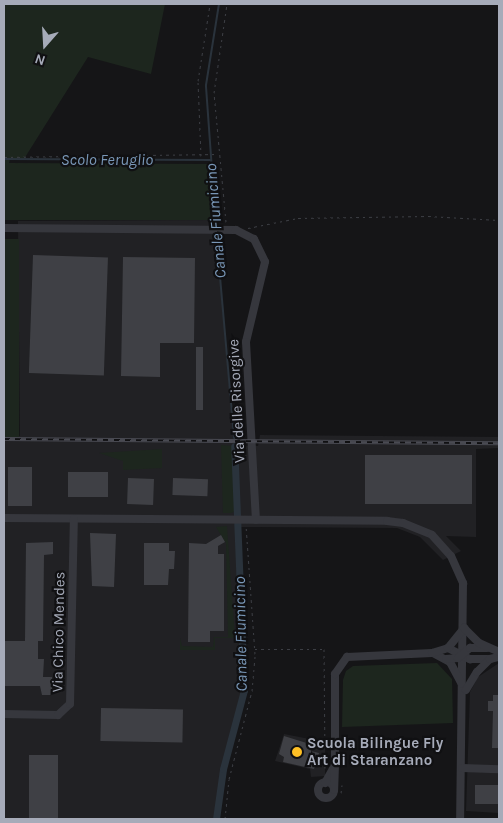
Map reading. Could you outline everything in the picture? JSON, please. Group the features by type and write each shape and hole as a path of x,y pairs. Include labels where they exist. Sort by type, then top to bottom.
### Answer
{"street":[{"path":"4,228 225,230 244,233"},
{"name":"Via delle Risorgive","path":"244,233 260,246 264,262 246,342 256,520"},
{"path":"4,518 387,521 417,528 444,546 456,564 463,583 462,817"},
{"name":"Via Chico Mendes","path":"4,714 58,715 70,704 74,519"},
{"path":"335,765 325,782 319,787 321,796 328,798 333,791 335,765 335,674 343,660 359,653 432,653 448,648 464,628"},
{"path":"464,628 487,648"},
{"path":"448,648 476,660 499,657"},
{"path":"446,659 464,654 470,648 487,648 499,652"},
{"path":"432,653 446,659 459,674 464,694"},
{"path":"464,694 477,672 490,659"},
{"path":"462,768 499,769"},
{"path":"325,782 333,791"}],"path":[{"path":"201,156 198,81 210,4"},
{"path":"225,230 214,94 227,4"},
{"path":"4,157 201,156 218,154"},
{"path":"244,233 254,224 298,218 428,216 499,220"},
{"path":"225,819 229,779 252,691 255,649 245,520"},
{"path":"255,649 324,649 325,782"},
{"path":"333,791 342,793 342,784"}],"shaded area":[{"path":"4,4 165,4 151,74 88,57 24,159 10,159 9,163 207,164 212,220 4,220"},
{"path":"215,220 234,445 258,446 260,435 499,437 499,448 476,449 476,537 446,536 461,551 443,560 420,537 397,528 240,527 244,690 223,769 216,819 4,819 4,437 20,436 18,221"},
{"path":"4,239 19,239 19,437 4,437"},
{"path":"221,445 232,446 236,511 231,513 223,513"},
{"path":"162,449 162,468 123,470 123,461 99,453"},
{"path":"227,526 235,638 215,638 215,650 180,650 180,638 182,646 213,647 214,637 228,637 226,543 216,527"},
{"path":"437,663 452,679 453,723 342,727 343,680 346,671 353,666"},
{"path":"499,663 499,813 466,811 470,692 478,677"},
{"path":"284,734 325,742 325,776 311,777 310,769 275,761"}],"building":[{"path":"33,255 108,258 104,376 29,373"},
{"path":"123,257 195,258 194,343 160,343 160,377 121,376"},
{"path":"196,347 203,347 203,410 196,410"},
{"path":"365,455 472,455 472,504 365,504"},
{"path":"8,467 32,467 32,506 8,506"},
{"path":"68,472 108,472 108,497 68,497"},
{"path":"128,478 154,479 153,505 127,504"},
{"path":"173,478 208,479 207,496 172,495"},
{"path":"90,533 116,534 114,587 92,586"},
{"path":"221,535 225,542 218,546 218,554 224,554 224,631 210,631 210,642 188,642 189,543 206,544"},
{"path":"53,542 53,554 44,555 43,641 38,641 38,659 44,659 43,677 52,677 52,695 42,695 40,686 4,686 4,641 25,641 26,543"},
{"path":"144,543 169,543 169,551 175,551 174,569 169,569 168,585 144,585"},
{"path":"493,695 499,695 499,748 492,748 493,711 488,711 488,701 493,701"},
{"path":"101,708 183,709 182,742 100,741"},
{"name":"Scuola Bilingue Fly Art di Staranzano","path":"284,736 313,745 311,751 319,753 314,769 283,762 284,757 279,754"},
{"path":"29,755 58,755 58,819 29,819"},
{"path":"475,785 499,785 499,804 475,804"}],"waterway":[{"name":"Canale Fiumicino","path":"216,226 206,85 219,4"},
{"name":"Scolo Feruglio","path":"4,159 211,160"},
{"name":"Canale Fiumicino","path":"216,231 234,438"},
{"name":"Canale Fiumicino","path":"216,819 223,769 244,690 234,446"}],"railway":[{"path":"4,439 499,443"}],"place":[{"name":"Scuola Bilingue Fly Art di Staranzano","path":"297,752"}]}
